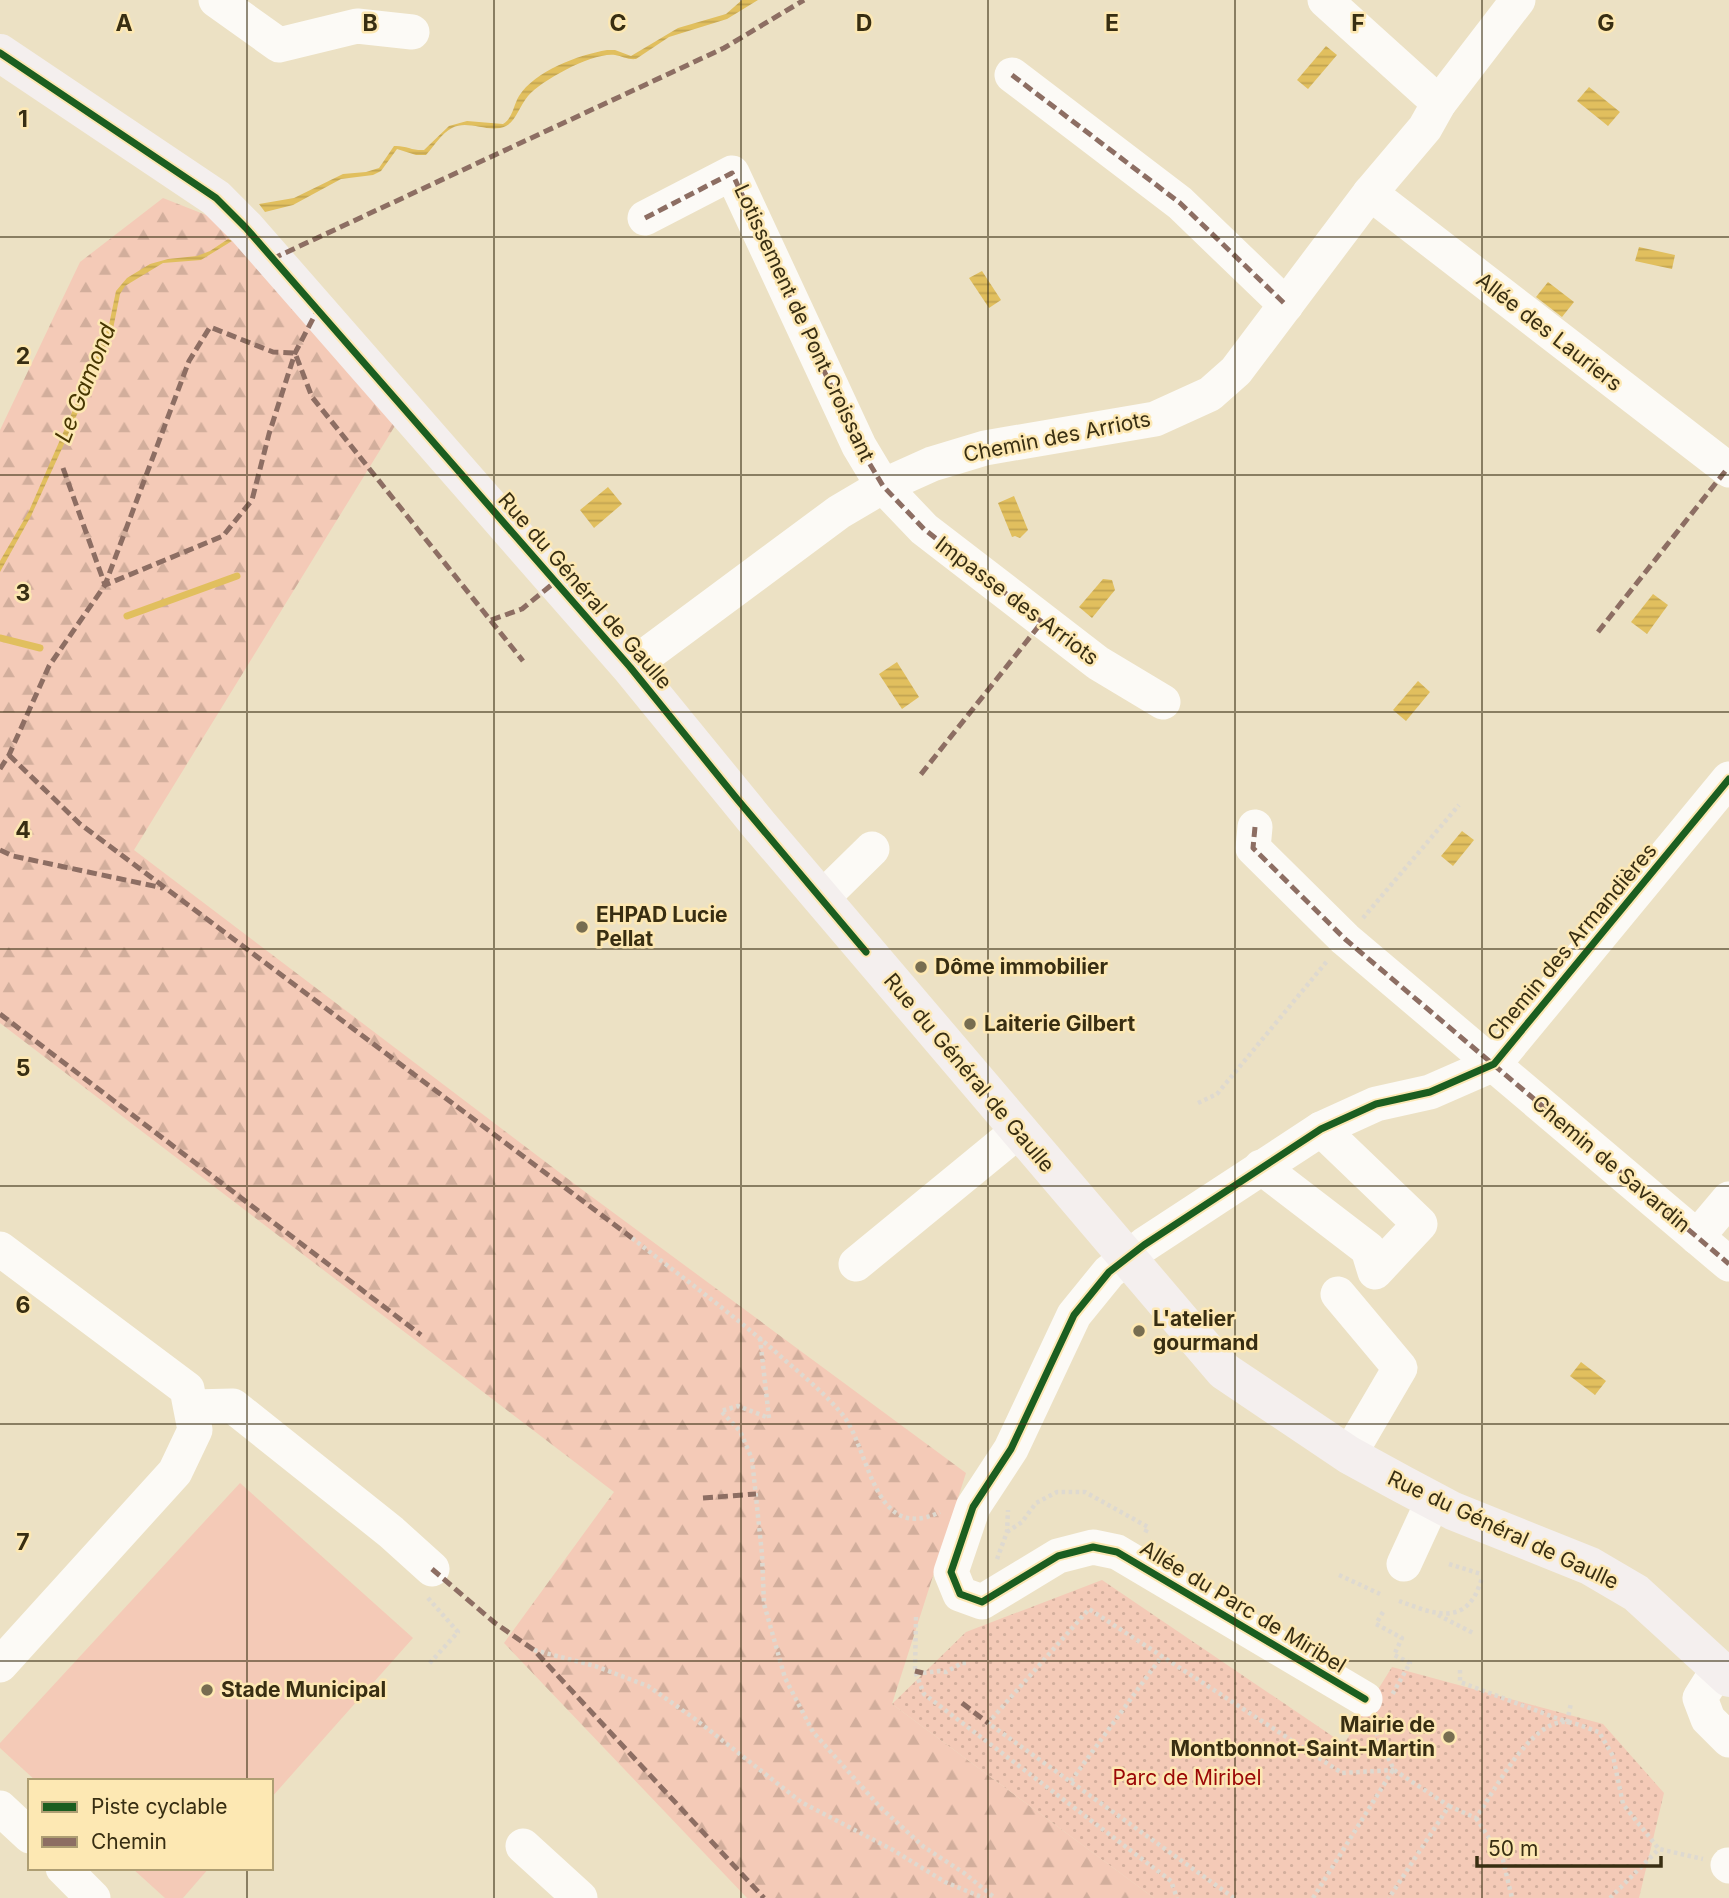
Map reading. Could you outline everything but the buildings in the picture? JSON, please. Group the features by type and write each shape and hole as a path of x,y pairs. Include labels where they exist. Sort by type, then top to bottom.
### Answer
{"main road":[{"name":"Rue du Général de Gaulle","path":"0,53 216,198 630,667 822,898 1224,1371 1349,1455 1433,1501 1518,1539 1590,1566 1636,1593 1724,1673"}],"street":[{"path":"216,0 279,45 357,26 412,32"},
{"path":"1325,0 1439,103"},
{"name":"Chemin des Arriots","path":"630,667 839,512 883,486 932,464 985,448 1155,419 1210,394 1236,371 1370,193 1424,128 1439,103 1518,0"},
{"path":"1012,75 1180,203 1286,305"},
{"name":"Lotissement de Pont Croissant","path":"645,218 732,173 859,446 883,486"},
{"name":"Allée des Lauriers","path":"1370,193 1729,470"},
{"name":"Impasse des Arriots","path":"883,486 924,529 1042,622 1098,663 1163,702"},
{"name":"Chemin des Armandières","path":"1128,1258 1321,1129 1376,1104 1430,1092 1494,1064 1729,779"},
{"name":"Chemin de Savardin","path":"1255,827 1253,848 1345,939 1729,1264"},
{"path":"822,898 872,849"},
{"path":"1261,1167 1368,1249 1375,1272 1420,1224 1321,1129"},
{"path":"856,1264 1018,1130"},
{"path":"1698,1237 1729,1199"},
{"path":"0,1249 187,1389 195,1430 175,1472 6,1644"},
{"name":"Allée du Parc de Miribel","path":"1128,1258 1109,1272 1074,1315 1011,1449 973,1507 951,1572 960,1594 982,1602 1058,1556 1093,1547 1117,1552 1365,1699"},
{"path":"1338,1294 1400,1368 1349,1455"},
{"path":"192,1407 233,1406 391,1532 428,1581"},
{"path":"1404,1564 1433,1501"},
{"path":"1724,1673 1700,1698 1708,1719 1729,1740"},
{"path":"0,1808 28,1834"},
{"path":"523,1846 580,1898"},
{"path":"65,1870 93,1898"}],"path":[{"path":"632,1238 760,1338 843,1415 880,1498 902,1516 925,1520 945,1510"},
{"path":"760,1338 769,1418 738,1406 721,1411 740,1431 752,1459 762,1554 764,1604 785,1678 813,1732 880,1807 924,1847 964,1873 995,1898"},
{"path":"1007,1532 1022,1522 1036,1503 1057,1492 1085,1492 1121,1511"},
{"path":"1437,1614 1456,1612 1472,1601 1482,1577 1449,1564"},
{"path":"1339,1575 1380,1594"},
{"path":"428,1581 458,1632 428,1665"},
{"path":"1399,1601 1437,1614 1475,1634"},
{"path":"1234,1898 988,1723 1089,1609 1342,1773 1394,1770"},
{"path":"1383,1612 1377,1624 1402,1639 1394,1654 1409,1663 1406,1671"},
{"path":"916,1618 915,1671 924,1694 1171,1881 1177,1898"},
{"path":"534,1650 595,1666 648,1686 801,1802 892,1850 945,1882 984,1898"},
{"path":"1070,1782 1162,1656"},
{"path":"923,1672 946,1672 962,1663 969,1664"},
{"path":"1461,1670 1460,1682 1599,1732 1613,1756 1623,1804 1659,1849 1728,1866"},
{"path":"1365,1699 1373,1726 1394,1770 1448,1806 1476,1818 1503,1860 1512,1898"},
{"path":"1567,1722 1571,1703"},
{"path":"1476,1818 1530,1738 1547,1725 1567,1722"},
{"path":"1313,1898 1394,1770"},
{"path":"1389,1898 1448,1806"},
{"path":"1610,1898 1659,1849"}],"green space":[{"path":"163,198 272,241 409,403 134,850 580,1188 966,1473 892,1704 1154,1898 747,1898 504,1643 614,1492 0,1023 0,430 80,262"},
{"name":"Stade Municipal","path":"240,1483 413,1638 273,1796 273,1779 34,1779 0,1748 0,1743"},
{"name":"Parc de Miribel","path":"1102,1580 1344,1744 1392,1667 1603,1724 1664,1793 1639,1898 1154,1898 892,1704 966,1632"},
{"path":"134,1870 207,1870 183,1898 165,1898"}],"water":[{"path":"742,0 758,0 727,19 669,37 636,59 606,55 568,68 535,90 506,126 458,126 445,133 426,155 397,149 381,171 373,175 341,179 293,205 265,212 259,204 294,198 343,174 379,168 394,146 424,150 449,126 467,121 503,124 509,119 526,87 558,65 607,50 631,56 678,28 726,14"},
{"path":"1326,46 1337,55 1308,89 1297,80"},
{"path":"1589,87 1620,112 1608,126 1577,101"},
{"name":"Le Gamond","path":"228,239 232,241 201,260 163,263 125,286 120,294 113,329 70,431 31,516 0,572 0,561 29,511 97,355 109,325 116,291 127,278 150,264 197,256"},
{"path":"1639,247 1675,255 1672,269 1635,261"},
{"path":"982,271 1001,300 989,308 969,278"},
{"path":"1548,282 1574,302 1562,317 1536,297"},
{"path":"608,487 622,504 594,528 580,510"},
{"path":"1014,496 1028,530 1020,538 1012,537 998,503"},
{"path":"1103,579 1112,580 1115,590 1092,618 1079,607"},
{"path":"1653,594 1668,605 1647,634 1631,622"},
{"path":"897,662 919,697 902,709 879,674"},
{"path":"1418,681 1430,692 1406,721 1393,710"},
{"path":"1462,831 1474,840 1453,866 1441,856"},
{"path":"1581,1362 1606,1381 1595,1395 1570,1376"}],"waterway":[{"path":"127,616 237,576"},
{"path":"0,638 40,648"}],"marked path":[{"path":"272,259 724,48 804,0"},
{"path":"1012,75 1180,203 1286,305"},
{"path":"645,218 732,173 859,446 883,486 924,529 1042,622 918,778"},
{"path":"63,468 105,585 223,536 252,500 269,434 295,353 317,311"},
{"path":"0,769 9,755 49,666 105,585 189,361 210,327 273,352 295,353 312,397 523,661"},
{"path":"1598,632 1727,469"},
{"path":"491,620 522,609 555,582"},
{"path":"9,755 80,824 632,1238"},
{"path":"1255,827 1253,848 1345,939 1729,1264"},
{"path":"0,850 13,856 163,888"},
{"path":"0,1014 421,1335"},
{"path":"703,1498 756,1494"},
{"path":"432,1569 495,1623 534,1650 764,1898"},
{"path":"915,1671 923,1673"},
{"path":"962,1703 988,1723"}],"cycle path":[{"path":"0,53 216,198 246,228 630,667 866,952"},
{"path":"1365,1699 1117,1552 1093,1547 1058,1556 982,1602 960,1594 951,1572 973,1507 1011,1449 1074,1315 1109,1272 1144,1245 1321,1129 1376,1104 1430,1092 1494,1064 1729,779"}],"place":[{"name":"EHPAD Lucie Pellat","path":"582,927"},
{"name":"Dôme immobilier","path":"921,967"},
{"name":"Laiterie Gilbert","path":"970,1024"},
{"name":"L'atelier gourmand","path":"1139,1331"},
{"name":"Stade Municipal","path":"207,1690"},
{"name":"Mairie de Montbonnot-Saint-Martin","path":"1449,1737"}]}
